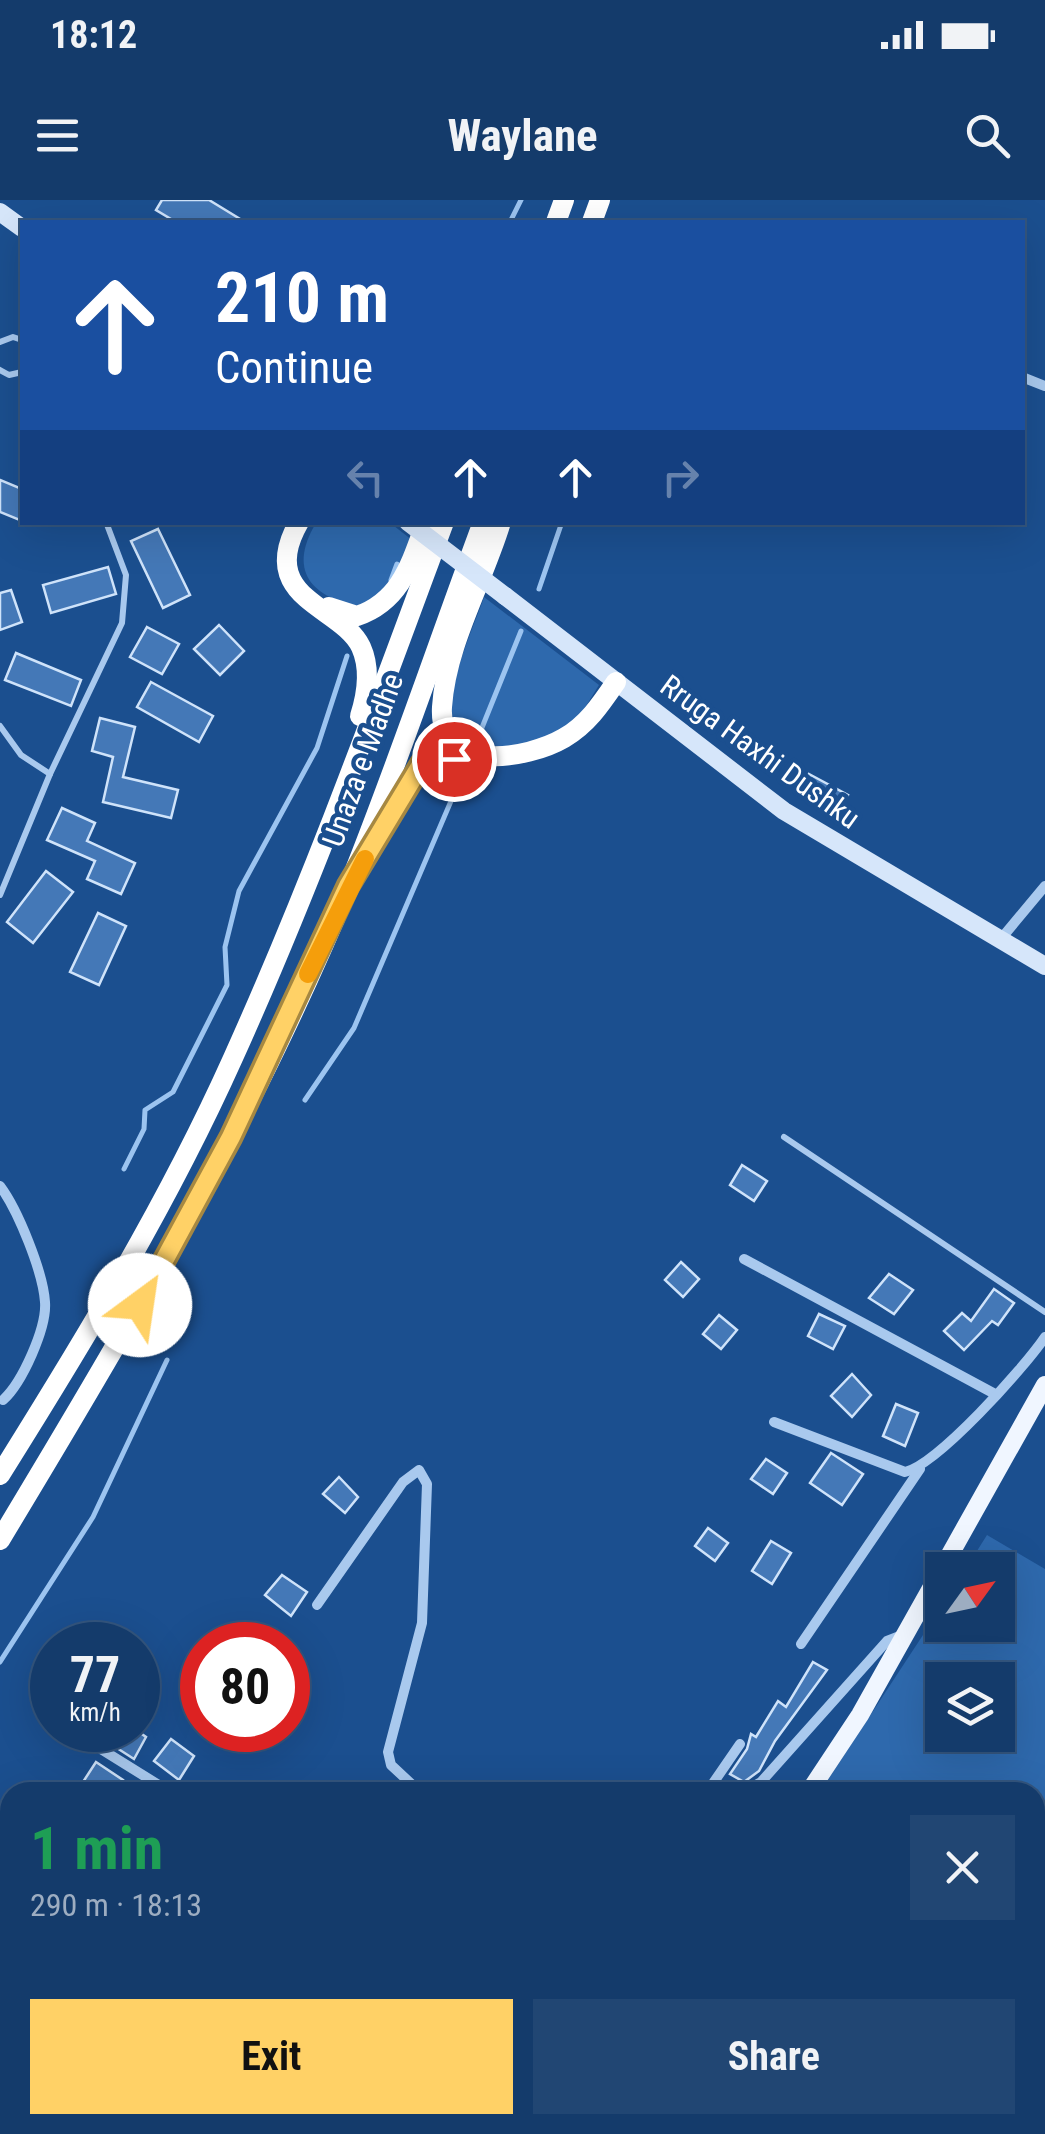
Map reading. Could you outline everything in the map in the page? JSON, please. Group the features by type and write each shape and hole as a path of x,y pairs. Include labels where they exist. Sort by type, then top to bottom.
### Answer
{"highway":[{"path":"298,525 289,552 298,589 317,610 354,636 366,667 366,698 313,874"},
{"path":"307,525 298,548 303,579 323,603 357,616 374,610 396,591 425,525"},
{"name":"Unaza e Madhe","path":"0,1475 158,1206 231,1062 313,874 443,525"},
{"name":"Unaza e Madhe","path":"0,1540 176,1244 348,886 481,525"},
{"path":"499,525 450,666 441,710 452,738 479,755 513,758 530,754 578,729 622,687"},
{"path":"348,886 422,763 454,759 496,765 522,763 573,740 622,687"}],"main road":[{"path":"816,1782 906,1634 1045,1385"}],"street":[{"name":"Rruga Haxhi Dushku","path":"412,525 784,811 1045,966"},
{"path":"999,940 1045,886"},
{"path":"0,1186 19,1220 45,1301 33,1355 2,1400"},
{"path":"744,1259 995,1394"},
{"path":"801,1644 921,1468 1045,1338"},
{"path":"774,1422 906,1472 921,1468"},
{"path":"318,1605 403,1482 419,1470 428,1484 422,1624 388,1752 391,1766 409,1782"},
{"path":"761,1782 887,1641 906,1634"},
{"path":"716,1782 740,1744"},
{"path":"106,1752 154,1782"}],"lane":[{"path":"0,895 126,606 126,574 107,525"},
{"path":"0,726 21,756 50,774"},
{"path":"784,1136 1045,1312"}],"shaded area":[{"path":"315,525 393,525 412,540 398,576 367,607 333,599 311,582 305,570 307,541"},
{"path":"484,597 599,685 573,727 500,753 466,741 454,727 453,692"},
{"path":"987,1535 1045,1569 1045,1782 827,1782 925,1632 925,1642 1015,1642 1015,1552 976,1552"}],"building":[{"path":"162,200 209,200 242,220 173,220 156,210"},
{"path":"0,480 20,488 20,520 0,512"},
{"path":"158,529 190,595 163,608 131,541"},
{"path":"108,567 116,594 51,613 43,585"},
{"path":"11,590 22,622 0,630 0,593"},
{"path":"219,625 244,651 220,675 194,649"},
{"path":"147,627 179,644 162,674 130,657"},
{"path":"16,653 81,680 71,706 5,680"},
{"path":"151,682 213,716 199,742 137,707"},
{"path":"100,718 135,727 123,777 178,790 171,818 103,802 113,757 92,751"},
{"path":"809,774 848,795 837,816 798,794"},
{"path":"62,808 95,823 87,841 135,863 121,894 87,879 95,861 47,840"},
{"path":"46,871 73,892 33,943 7,922"},
{"path":"98,913 126,926 99,985 70,972"},
{"path":"742,1165 767,1181 754,1201 730,1185"},
{"path":"681,1262 699,1279 683,1297 665,1280"},
{"path":"889,1274 913,1290 894,1314 869,1298"},
{"path":"994,1289 1014,1303 998,1325 992,1321 964,1350 944,1331 962,1313 971,1321"},
{"path":"819,1314 845,1326 833,1349 808,1336"},
{"path":"719,1315 737,1330 721,1349 703,1334"},
{"path":"852,1374 871,1395 852,1417 831,1396"},
{"path":"896,1404 918,1413 905,1446 883,1436"},
{"path":"831,1453 863,1474 842,1505 810,1483"},
{"path":"766,1459 787,1473 773,1494 751,1479"},
{"path":"339,1477 358,1497 345,1513 323,1494"},
{"path":"708,1528 728,1543 715,1561 695,1546"},
{"path":"771,1541 791,1553 772,1584 752,1571"},
{"path":"282,1575 307,1592 291,1616 265,1595"},
{"path":"813,1662 827,1670 775,1741 759,1771 744,1782 730,1774 747,1749 751,1734 756,1737 778,1701 786,1707"},
{"path":"171,1739 180,1746 180,1752 194,1756 179,1780 154,1761"},
{"path":"96,1762 123,1780 122,1782 83,1782"}],"waterway":[{"path":"511,220 521,200"},
{"path":"539,589 561,525"},
{"path":"391,580 397,564"},
{"path":"479,735 521,631"},
{"path":"124,1169 144,1129 145,1110 173,1092 227,985 225,947 239,891 317,748 347,656"},
{"path":"305,1100 354,1028 460,780"},
{"path":"0,1662 93,1517 167,1360"}],"slow traffic":[{"path":"308,974 348,886 365,859"}],"route":[{"path":"140,1305 231,1137 348,886 392,808 422,763 454,759"}]}
